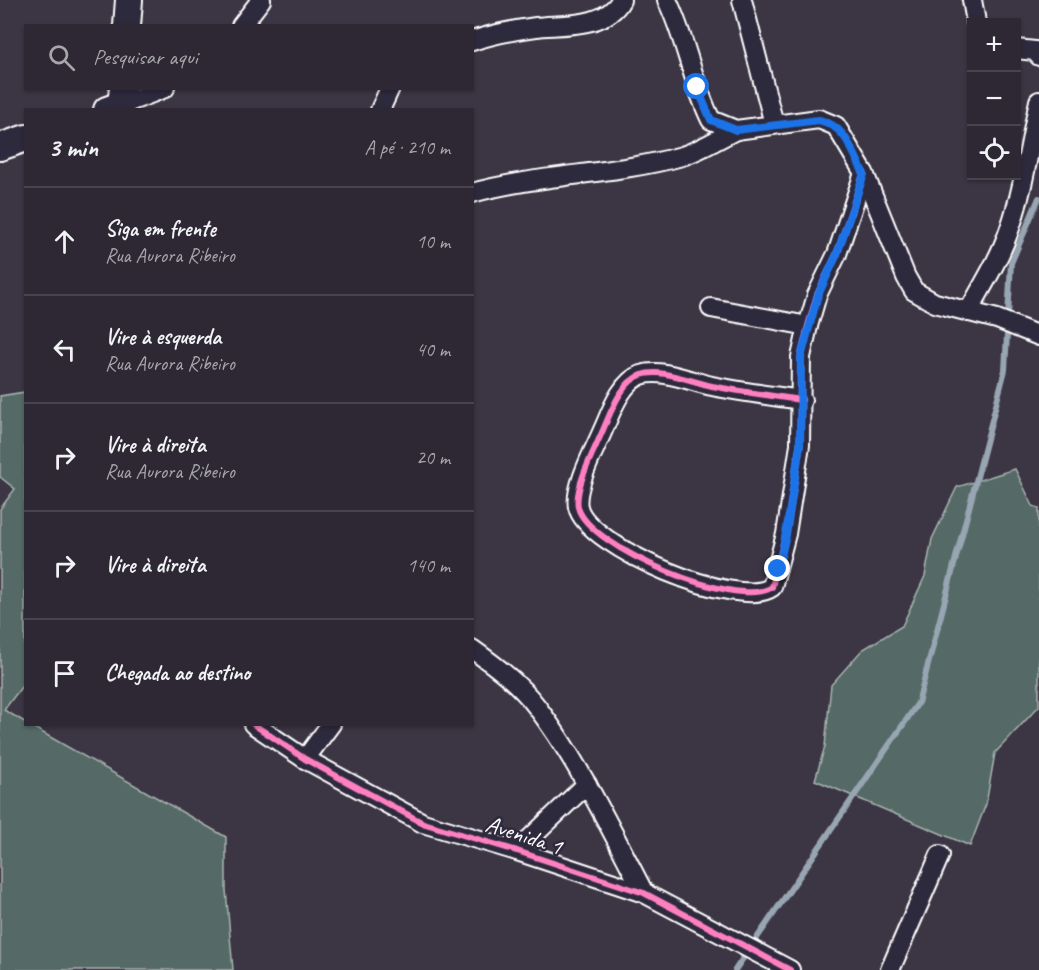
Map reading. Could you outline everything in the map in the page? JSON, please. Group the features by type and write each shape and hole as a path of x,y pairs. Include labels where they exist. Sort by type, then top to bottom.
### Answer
{"street":[{"path":"127,24 129,0"},
{"path":"243,24 261,0"},
{"path":"474,41 535,27 573,24 600,18 617,6 621,0"},
{"path":"667,0 691,63 700,96 711,120 736,130"},
{"path":"742,0 774,124"},
{"path":"972,0 975,18"},
{"path":"1021,49 1035,51 1039,56"},
{"path":"117,101 158,90"},
{"path":"381,108 389,90"},
{"path":"968,312 1010,230 1023,182 1039,100"},
{"path":"474,192 505,184 639,166 684,155 736,130 819,120 836,126 864,174 906,277 914,291 935,303 997,319 1039,336"},
{"path":"0,147 24,139"},
{"path":"802,400 751,393 665,375 640,375 624,389 611,410 579,489 578,504 581,517 596,532 616,546 675,575 723,589 756,593 772,587 786,534 800,445 802,400 801,357 818,295 837,254 864,174"},
{"path":"711,308 808,326"},
{"path":"474,650 506,674 536,706 586,784 644,893"},
{"name":"Avenida 1","path":"256,726 305,759 423,823 644,893 785,967"},
{"path":"305,759 330,726"},
{"path":"517,851 586,784"},
{"path":"890,970 940,855"}],"green space":[{"path":"24,392 24,683 4,710 24,721 24,726 31,726 226,837 226,890 233,970 0,970 0,509 15,489 0,477 0,396"},
{"path":"1015,469 1033,506 1039,508 1039,706 995,753 986,804 970,846 815,780 825,746 831,685 862,650 902,626 925,576 932,539 957,487"}],"waterway":[{"path":"735,970 918,703 1005,370 1011,263 1039,198"}],"cycle path":[{"path":"802,400 791,398 757,394 723,388 668,374 641,375 628,384 613,407 582,479 578,507 588,523 607,540 666,571 698,583 729,590 755,592 772,587 786,534 800,445 801,357 817,295 837,254 864,173"},
{"path":"256,726 305,759 423,823 644,893 790,970"}],"route":[{"path":"697,87 711,120 736,130 819,120 829,122 842,132 864,174 837,254 818,295 801,357 800,445 778,569"}]}
